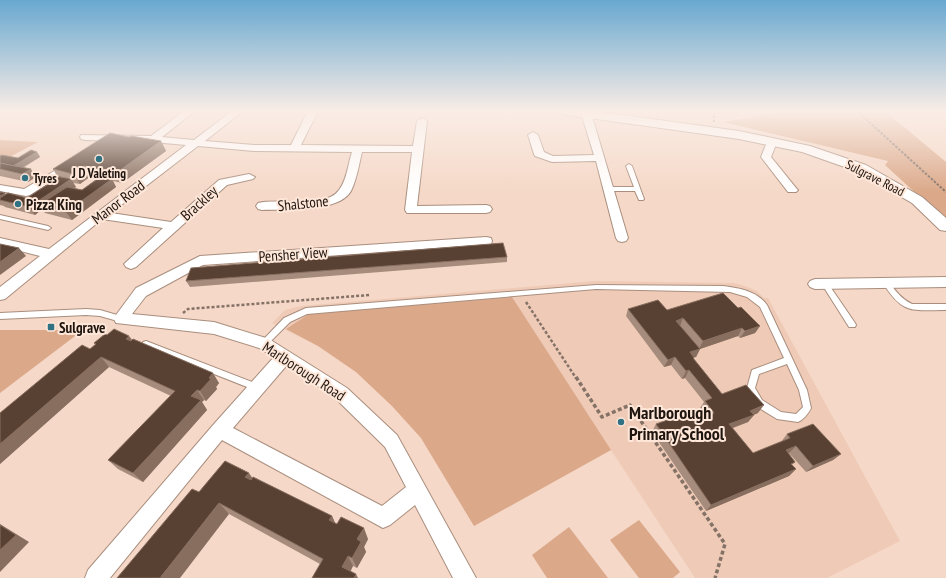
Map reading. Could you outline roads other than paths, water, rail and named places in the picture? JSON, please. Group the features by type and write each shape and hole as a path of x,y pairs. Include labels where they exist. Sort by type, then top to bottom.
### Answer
{"street":[{"path":"97,147 110,138 153,139 254,148 295,147 418,149"},
{"name":"Manor Road","path":"0,295 100,215 203,138"},
{"path":"295,147 300,138"},
{"path":"420,138 411,210 486,209"},
{"path":"534,138 539,154 552,158 600,158"},
{"path":"594,138 622,238"},
{"name":"Sulgrave Road","path":"753,138 805,149 861,168 916,200 946,226"},
{"path":"772,142 766,157 792,190"},
{"name":"Shalstone","path":"262,206 320,204 335,200 345,192 358,149"},
{"path":"0,188 26,193 77,159"},
{"name":"Brackley","path":"131,264 223,182 249,177"},
{"name":"Brackley","path":"100,215 174,226"},
{"name":"Pensher View","path":"121,319 130,304 141,292 200,261 486,241"},
{"path":"0,242 52,254"},
{"path":"820,284 946,282"},
{"name":"Marlborough Road","path":"121,319 214,328 264,343 341,393 391,441 465,578"},
{"path":"96,578 220,430 285,356"},
{"path":"220,430 383,518 418,490"}],"lane":[{"path":"629,166 641,199"},
{"path":"609,189 637,189"},
{"path":"0,217 48,228"},
{"path":"886,283 906,305 911,307 946,307"},
{"path":"820,284 852,325"},
{"path":"264,343 286,320 306,311 596,287 742,291 752,295 763,306 789,360 803,390 807,408 798,418 780,416 759,403 751,388 755,372 789,360"},
{"name":"Marlborough Road","path":"0,316 86,312 100,313 121,319"},
{"path":"146,344 257,387"}],"place":[{"name":"J D Valeting","path":"99,159"},
{"name":"Tyres","path":"25,178"},
{"name":"Pizza King","path":"18,204"},
{"name":"Sulgrave","path":"51,327"},
{"name":"Marlborough Primary School","path":"621,422"}]}
